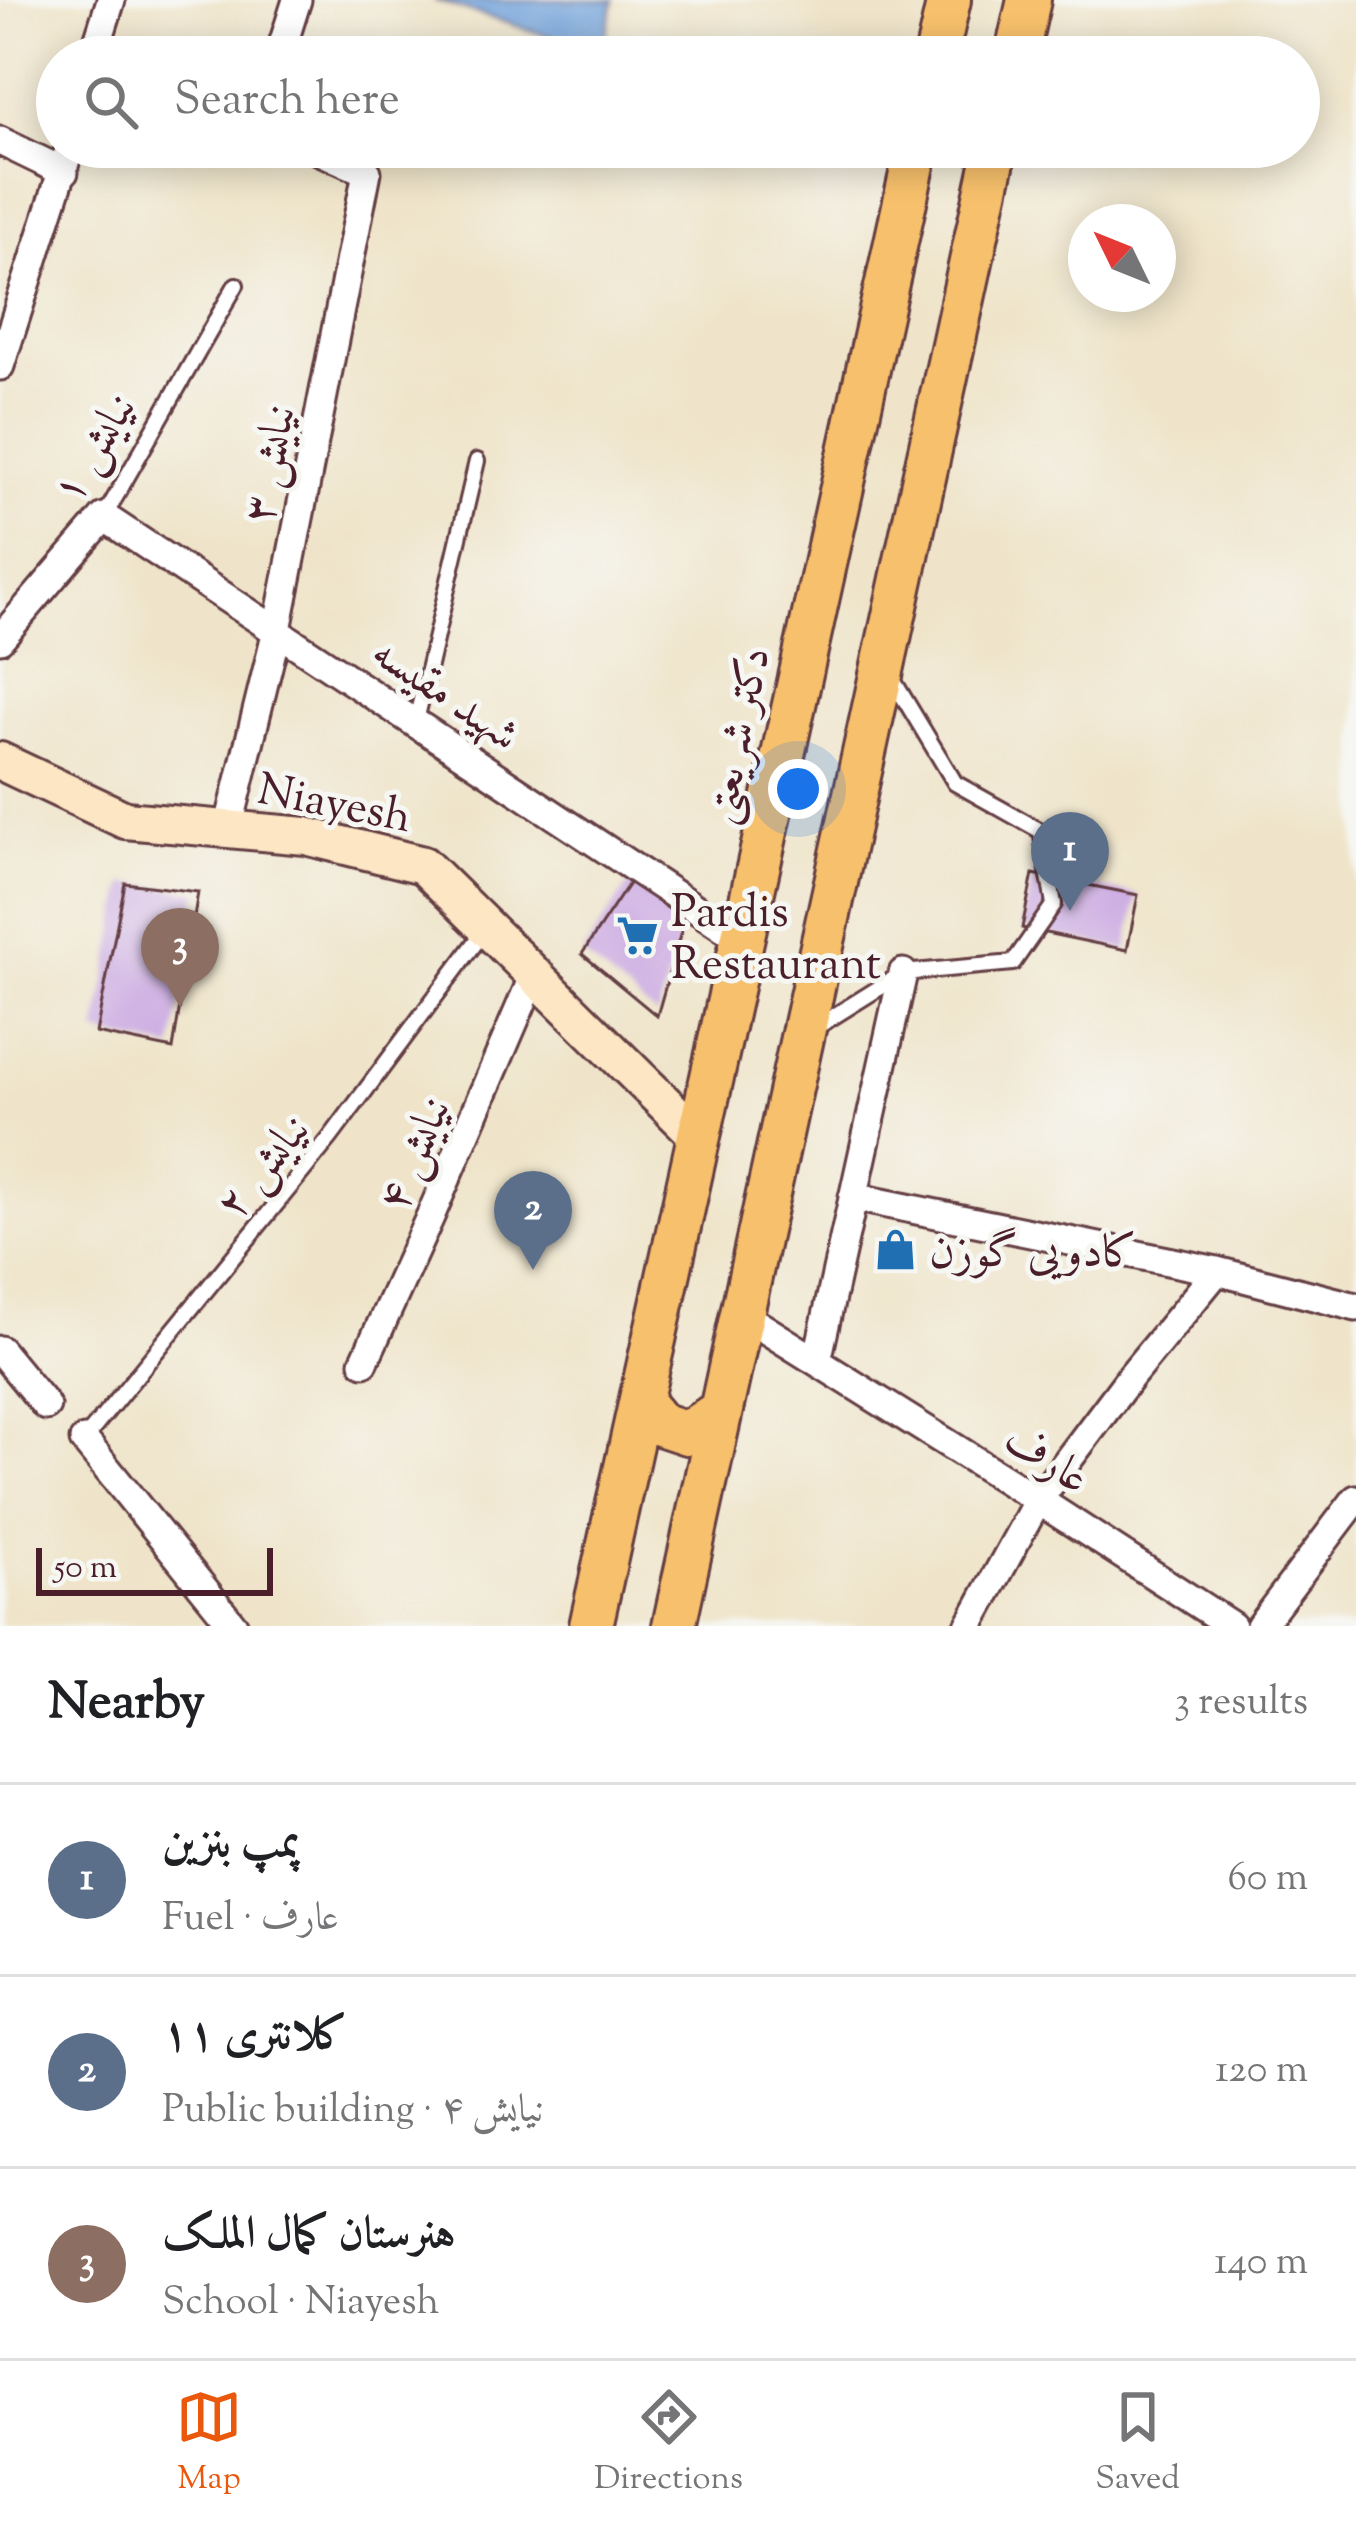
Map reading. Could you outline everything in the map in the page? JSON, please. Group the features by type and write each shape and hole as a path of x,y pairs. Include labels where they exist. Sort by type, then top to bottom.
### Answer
{"main road":[{"path":"940,36 948,0"},
{"path":"1020,36 1028,0"},
{"name":"دکتر شریعتی","path":"591,1626 912,168"},
{"path":"674,1626 991,168"},
{"name":"Niayesh","path":"0,760 125,820 306,836 423,865 700,1138"},
{"path":"641,1401 660,1424 687,1432 720,1412"}],"street":[{"path":"100,36 111,0"},
{"path":"286,36 297,0"},
{"path":"0,141 36,151"},
{"path":"0,366 64,168"},
{"name":"نیایش ۳","path":"228,830 277,630 368,172 359,168"},
{"name":"شهید مقیسه","path":"104,517 743,940"},
{"name":"نیایش ۱","path":"0,639 104,517"},
{"path":"817,1361 903,973"},
{"name":"نیایش ۴","path":"364,1362 533,975"},
{"path":"853,1197 1216,1271 1356,1307"},
{"path":"969,1626 1038,1500 1216,1271"},
{"name":"عارف","path":"742,1315 1038,1500 1225,1624"},
{"path":"0,1350 46,1406"},
{"path":"84,1440 234,1626"},
{"path":"1260,1626 1356,1499"}],"lane":[{"name":"نیایش ۱","path":"104,517 236,285"},
{"path":"416,721 477,461"},
{"path":"801,1037 903,973 1013,963 1054,904 1041,832 955,783 882,663"},
{"name":"نیایش ۲","path":"84,1440 330,1138 486,929"}],"water":[{"path":"434,0 614,0 606,36 548,36"}],"building":[{"path":"1033,874 1138,895 1127,950 1022,928"},
{"name":"Pardis Restaurant","path":"630,882 685,918 657,1016 582,954"},
{"path":"125,883 198,892 173,1049 96,1033"}],"place":[{"name":"پمپ بنزین","path":"1070,911"},
{"name":"Pardis Restaurant","path":"637,936"},
{"name":"هنرستان کمال الملک","path":"180,1007"},
{"name":"کادویی گوزن","path":"895,1250"},
{"name":"کلانتری ۱۱","path":"533,1270"}]}
